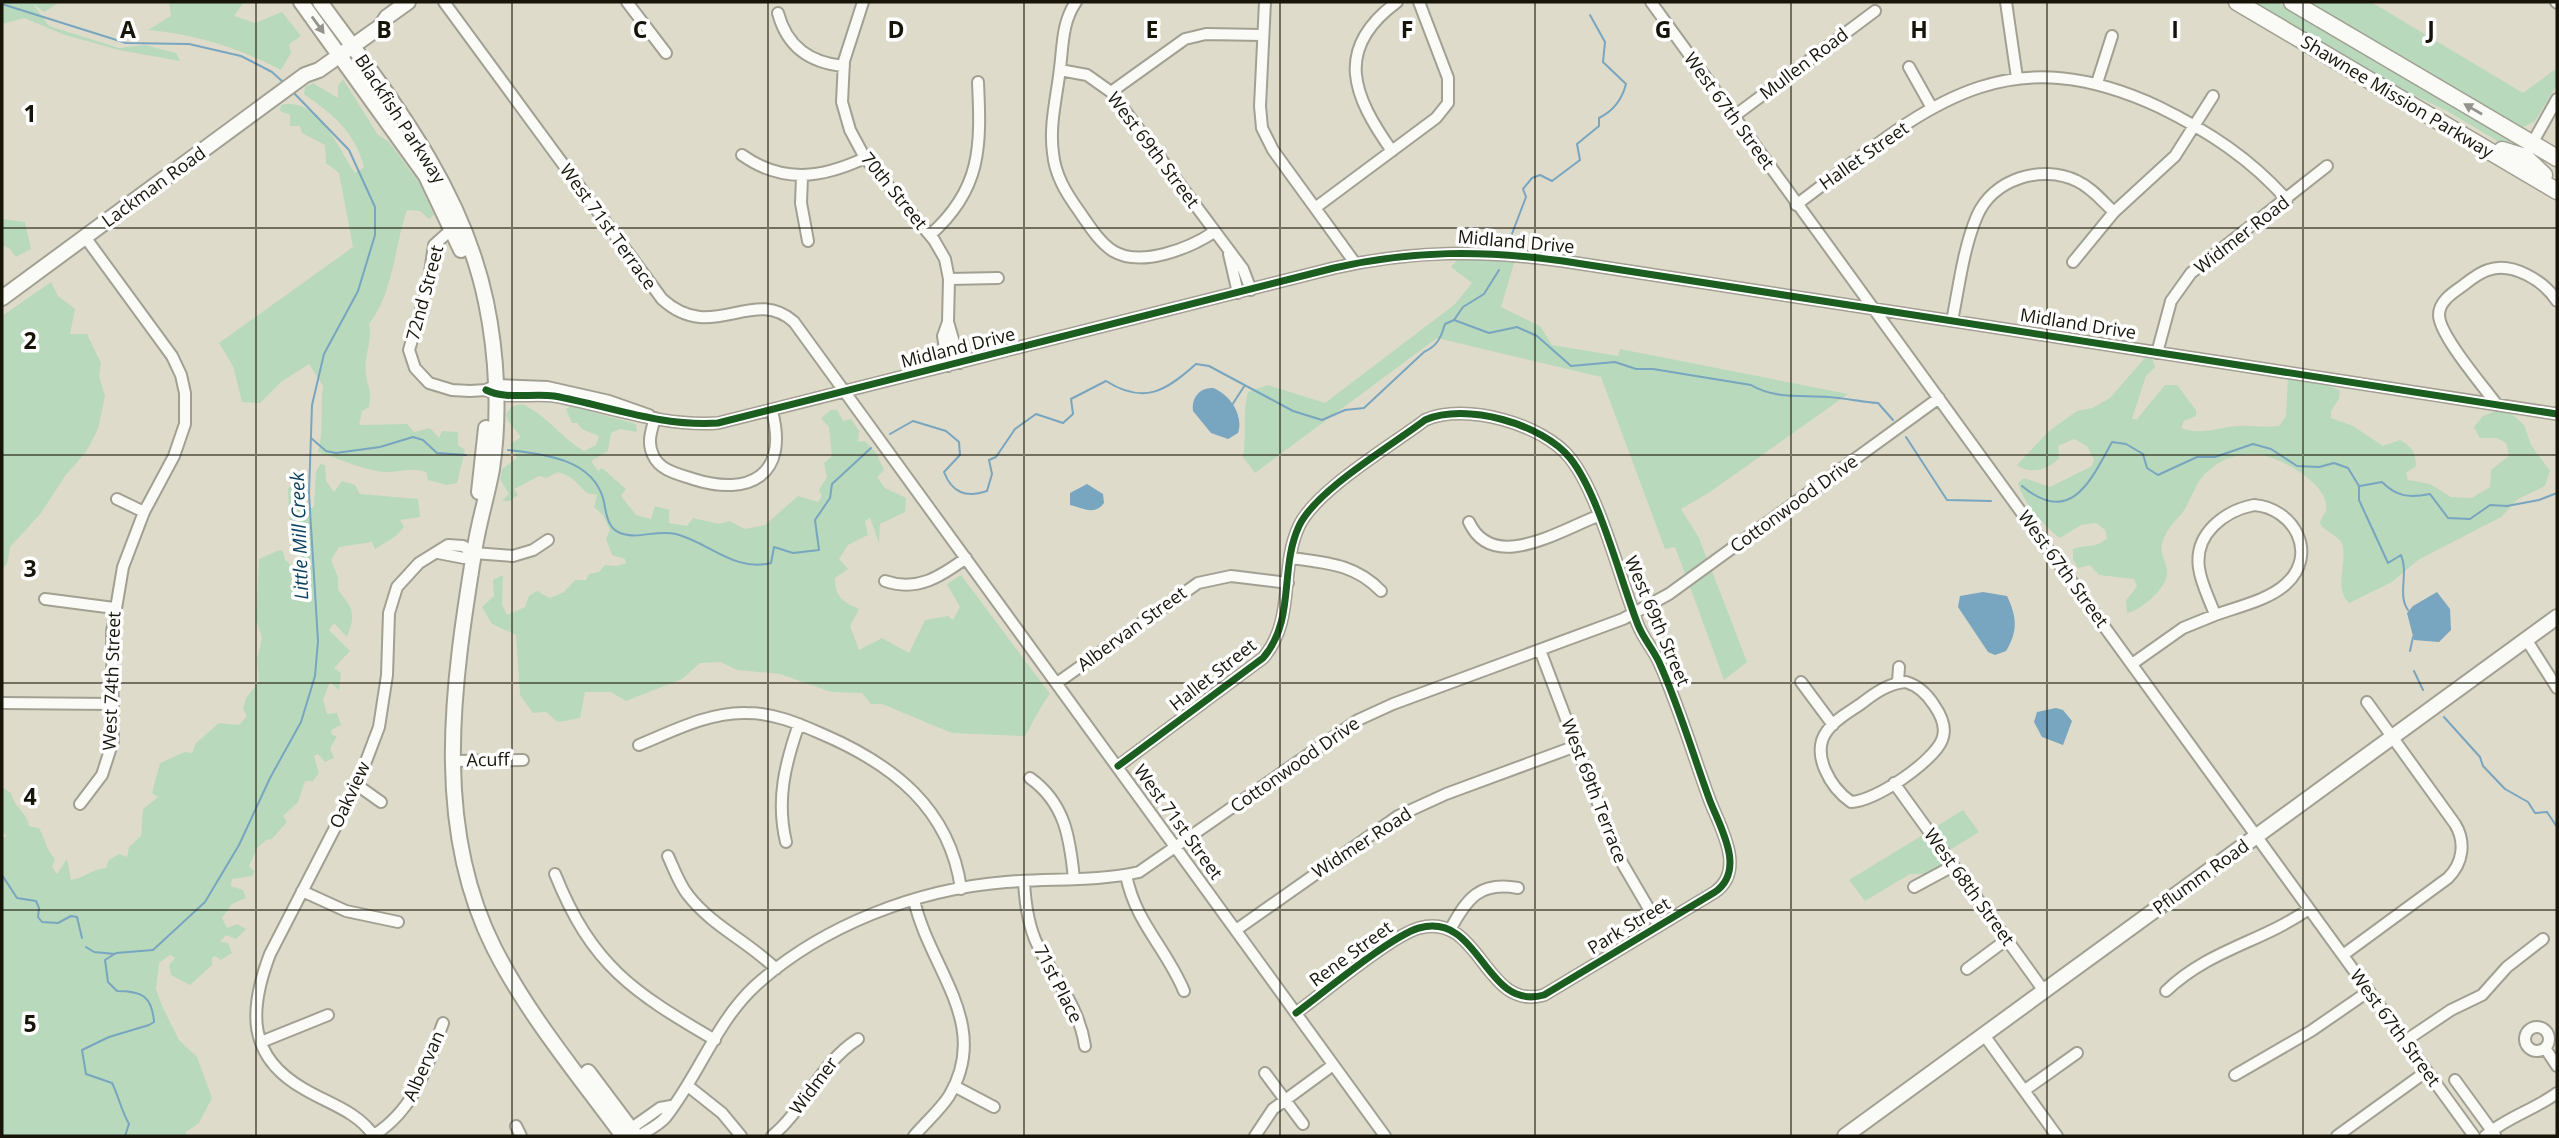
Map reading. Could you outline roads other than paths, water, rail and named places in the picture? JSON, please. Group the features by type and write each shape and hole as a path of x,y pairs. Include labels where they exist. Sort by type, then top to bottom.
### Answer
{"highway":[{"name":"Shawnee Mission Parkway","path":"2237,2 2557,191"},
{"name":"Shawnee Mission Parkway","path":"2292,2 2529,150 2557,158"},
{"path":"2421,111 2514,156 2529,150 2532,167 2557,183"}],"main road":[{"path":"301,2 337,52"},
{"path":"320,2 350,43"},
{"name":"Lackman Road","path":"2,299 305,75 314,63 337,52 376,19 387,17 408,2"},
{"name":"Blackfish Parkway","path":"350,43 425,150 460,219 486,303 492,390 477,508 478,528 452,715 452,761 459,834 471,890 494,947 525,1002 628,1135"},
{"name":"Blackfish Parkway","path":"337,52 426,176 453,228 479,310 492,390"},
{"name":"Pflumm Road","path":"1845,1136 2557,617"}],"street":[{"name":"West 71st Terrace","path":"444,2 662,299 677,310 698,318 721,317 762,308 783,312 794,322 845,392"},
{"path":"627,2 666,53"},
{"name":"70th Street","path":"863,2 844,66 842,102 850,130 865,158 930,235 945,259 949,279 948,322 960,363"},
{"path":"1076,2 1064,32 1051,132 1053,155 1066,192 1095,233 1114,251 1147,257 1201,241 1214,232"},
{"path":"1265,2 1262,35 1262,128 1273,150 1355,263"},
{"path":"1392,151 1362,105 1356,78 1358,56 1366,35 1381,15 1397,2"},
{"path":"1315,208 1436,118 1448,103 1448,78 1419,2"},
{"name":"West 67th Street","path":"1651,2 2474,1136"},
{"path":"2006,2 2017,78"},
{"name":"Mullen Road","path":"1733,117 1875,11"},
{"path":"778,13 786,35 805,55 821,63 844,66"},
{"path":"1111,92 1185,39 1215,33 1262,35"},
{"path":"2097,83 2112,36"},
{"path":"1909,67 1932,108"},
{"name":"West 69th Street","path":"1060,70 1087,75 1111,92 1229,254 1243,269 1251,290"},
{"name":"Hallet Street","path":"1796,205 1932,108 1978,87 2017,78 2065,77 2097,83 2140,99 2194,126 2250,161 2287,200"},
{"path":"930,235 957,208 971,181 981,134 978,82"},
{"path":"2073,262 2114,212 2163,170 2213,96"},
{"path":"2529,150 2557,99"},
{"path":"742,155 761,166 802,177 835,172 865,158"},
{"name":"Widmer Road","path":"2157,353 2165,317 2180,286 2200,266 2327,166"},
{"path":"1952,321 1976,218 1988,200 2004,185 2032,174 2062,176 2085,186 2114,212"},
{"path":"802,177 801,203 808,241"},
{"name":"72nd Street","path":"453,228 434,245 428,286 410,344 410,357 419,374 435,386 452,390 492,390"},
{"name":"West 74th Street","path":"80,804 102,775 113,741 110,657 114,608 123,567 144,512 181,439 187,408 181,375 167,349 85,237"},
{"name":"Midland Drive","path":"492,390 552,396 655,418 706,424 772,411 1355,263 1436,252 1513,254 2557,414"},
{"name":"West 69th Street","path":"1229,254 1238,293"},
{"path":"2497,405 2444,331 2439,315 2444,301 2480,274 2499,267 2520,272 2546,288 2557,300"},
{"path":"949,279 998,278"},
{"name":"70th Street","path":"948,322 943,336 948,366"},
{"name":"West 71st Street","path":"845,392 1385,1136"},
{"name":"Cottonwood Drive","path":"628,1135 660,1108 671,1106 688,1086 741,1000 776,969 850,925 914,900 961,889 1139,872 1358,720 1393,704 1634,613 1685,584 1939,398"},
{"path":"655,418 650,447 655,459 663,467 715,486 734,487 757,478 774,457 777,434 772,411"},
{"name":"West 69th Street","path":"1292,558 1303,519 1324,496 1425,420 1436,415 1456,413 1512,422 1544,435 1563,450 1578,468 1634,613 1658,661 1731,856 1727,879"},
{"path":"117,499 144,512"},
{"path":"2132,664 2183,628 2279,590 2298,569 2301,558 2299,535 2288,518 2276,510 2266,506 2243,507 2228,514 2208,531 2199,555 2199,567 2215,615"},
{"path":"1469,523 1484,543 1506,549 1598,516"},
{"name":"Oakview","path":"261,1042 255,1020 255,999 259,982 357,785 382,709 391,602 407,574 419,562 438,553 464,558 474,554 524,554 548,540"},
{"path":"885,582 898,586 929,582 965,558"},
{"path":"1288,583 1292,558 1349,567 1364,574 1381,591"},
{"name":"Albervan Street","path":"1057,683 1198,583 1231,576 1288,583"},
{"name":"Hallet Street","path":"1118,766 1263,658 1279,633 1288,583"},
{"path":"45,598 114,608"},
{"path":"2526,639 2557,688"},
{"name":"West 69th Terrace","path":"1540,650 1618,856 1659,926"},
{"path":"1898,682 1899,667"},
{"path":"1801,682 1833,725"},
{"path":"1898,682 1920,688 1931,700 1943,722 1942,740 1934,752 1894,783 1851,808 1835,788 1822,761 1822,740 1833,725 1870,698 1898,682"},
{"path":"2343,956 2448,878 2458,866 2463,847 2455,824 2367,702"},
{"path":"2,703 112,704"},
{"path":"639,745 727,714 769,714 864,752 913,790 940,829 956,865 961,889"},
{"path":"786,842 781,790 786,760 799,724"},
{"name":"Widmer Road","path":"1236,930 1398,816 1446,794 1576,746"},
{"name":"Acuff","path":"452,761 523,760"},
{"path":"1030,778 1051,799 1066,825 1074,879"},
{"name":"West 68th Street","path":"1894,783 2044,990"},
{"path":"357,785 381,802"},
{"path":"668,856 681,885 702,911 748,943 776,969"},
{"path":"1914,887 1953,866"},
{"path":"555,874 585,934 609,966 643,997 715,1040"},
{"path":"1126,875 1134,908 1165,953 1184,991"},
{"name":"Park Street","path":"1450,930 1469,943 1506,990 1526,997 1544,995 1715,892 1727,879"},
{"name":"71st Place","path":"1024,881 1031,928 1079,1018 1085,1046"},
{"path":"1450,930 1460,910 1478,892 1495,885 1518,888"},
{"path":"302,891 346,911 398,922"},
{"path":"914,900 928,943 961,1013 966,1048 954,1086 947,1098 914,1136"},
{"path":"2165,990 2204,961 2272,933 2309,909"},
{"name":"Rene Street","path":"1296,1013 1405,933 1427,927 1450,930"},
{"path":"2405,1041 2451,1010 2482,995 2507,967 2543,939"},
{"path":"1967,969 2006,940"},
{"path":"2235,1075 2311,1031 2369,991"},
{"path":"328,1015 261,1042 278,1069 289,1079 348,1111 374,1136"},
{"name":"Albervan","path":"374,1136 396,1119 415,1095 443,1023"},
{"path":"1984,1035 2057,1136"},
{"name":"Widmer","path":"772,1136 792,1116 830,1060 858,1039"},
{"path":"2545,1048 2557,1066"},
{"path":"2025,1090 2077,1052"},
{"path":"1255,1136 1262,1123 1284,1100 1334,1065"},
{"path":"2337,1136 2427,1071"},
{"path":"1265,1073 1303,1124"},
{"name":"West 67th Street","path":"2455,1080 2491,1134"},
{"path":"688,1086 722,1113 741,1136"},
{"path":"954,1086 994,1107"},
{"path":"2491,1134 2509,1119 2536,1109 2557,1093"}],"water":[{"path":"1213,388 1230,400 1237,413 1238,433 1228,439 1211,433 1193,411 1197,394 1204,389"},
{"path":"1087,484 1103,494 1104,503 1092,510 1070,505 1070,493"},
{"path":"1983,592 2007,596 2013,611 2014,630 2010,644 2006,651 1995,655 1988,652 1958,607 1960,596"},
{"path":"2437,592 2450,609 2451,630 2439,642 2414,640 2407,613 2413,606"},
{"path":"2056,708 2063,710 2072,721 2063,745 2042,737 2034,722 2037,712"}],"waterway":[{"name":"Little Mill Creek","path":"2,4 126,43 189,44 241,56 272,72 283,82"},
{"path":"1510,239 1526,197 1523,189 1532,178 1540,175 1552,181 1580,160 1577,144 1599,126 1599,118 1609,112 1624,90 1626,84 1603,62 1605,42 1590,15"},
{"name":"Little Mill Creek","path":"125,1136 129,1124 112,1083 86,1074 82,1050 109,1037 149,1025 154,1022 153,1013 144,997 133,992 117,991 108,982 105,960 116,953 153,950 205,902 239,845 270,778 301,722 315,676 318,641 309,494 312,405 324,354 358,291 375,235 375,207 349,150 292,91"},
{"path":"1454,320 1463,307 1484,294 1499,270"},
{"path":"890,434 913,421 946,431 959,442 960,455 944,472 947,479 961,492 979,493 987,491 992,474 989,460 996,457 1015,429 1036,414 1063,423 1073,414 1071,399 1106,381 1132,392 1154,392 1175,381 1196,364 1209,366 1293,411 1322,420 1345,410 1364,408 1435,344 1445,324 1454,320 1489,333 1517,327 1537,336 1571,366 1615,362 1636,369 1653,369 1751,385 1769,393 1788,396 1878,403 1893,420"},
{"path":"1232,405 1245,385"},
{"path":"311,438 326,451 336,453 380,447 413,437 423,440 437,453 466,455"},
{"path":"1906,437 1947,500 1991,501"},
{"path":"2022,486 2039,497 2054,502 2066,500 2078,494 2087,483 2112,442 2126,444 2143,454 2147,468 2158,475 2197,457 2215,457 2253,444 2271,449 2297,466 2319,467 2334,463 2348,468 2359,486 2359,500 2388,563 2401,555 2404,569 2403,598 2408,610"},
{"path":"508,450 550,456 577,466 588,474 603,498 609,522 618,532 632,535 676,534 734,560 758,565 771,563 774,547 793,553 819,550 815,520 830,498 832,484 871,448"},
{"path":"2360,486 2382,482 2393,491 2404,495 2430,494 2448,518 2470,519 2490,505 2507,506 2539,500 2557,493"},
{"path":"2410,651 2413,637"},
{"path":"2414,671 2423,690"},
{"path":"2444,717 2505,789 2528,802 2535,813 2547,812 2557,827"},
{"path":"2,875 17,898 36,901 39,908 38,917 42,922 58,923 71,916 77,917 82,938"},
{"path":"86,947 94,952 115,954"}]}
